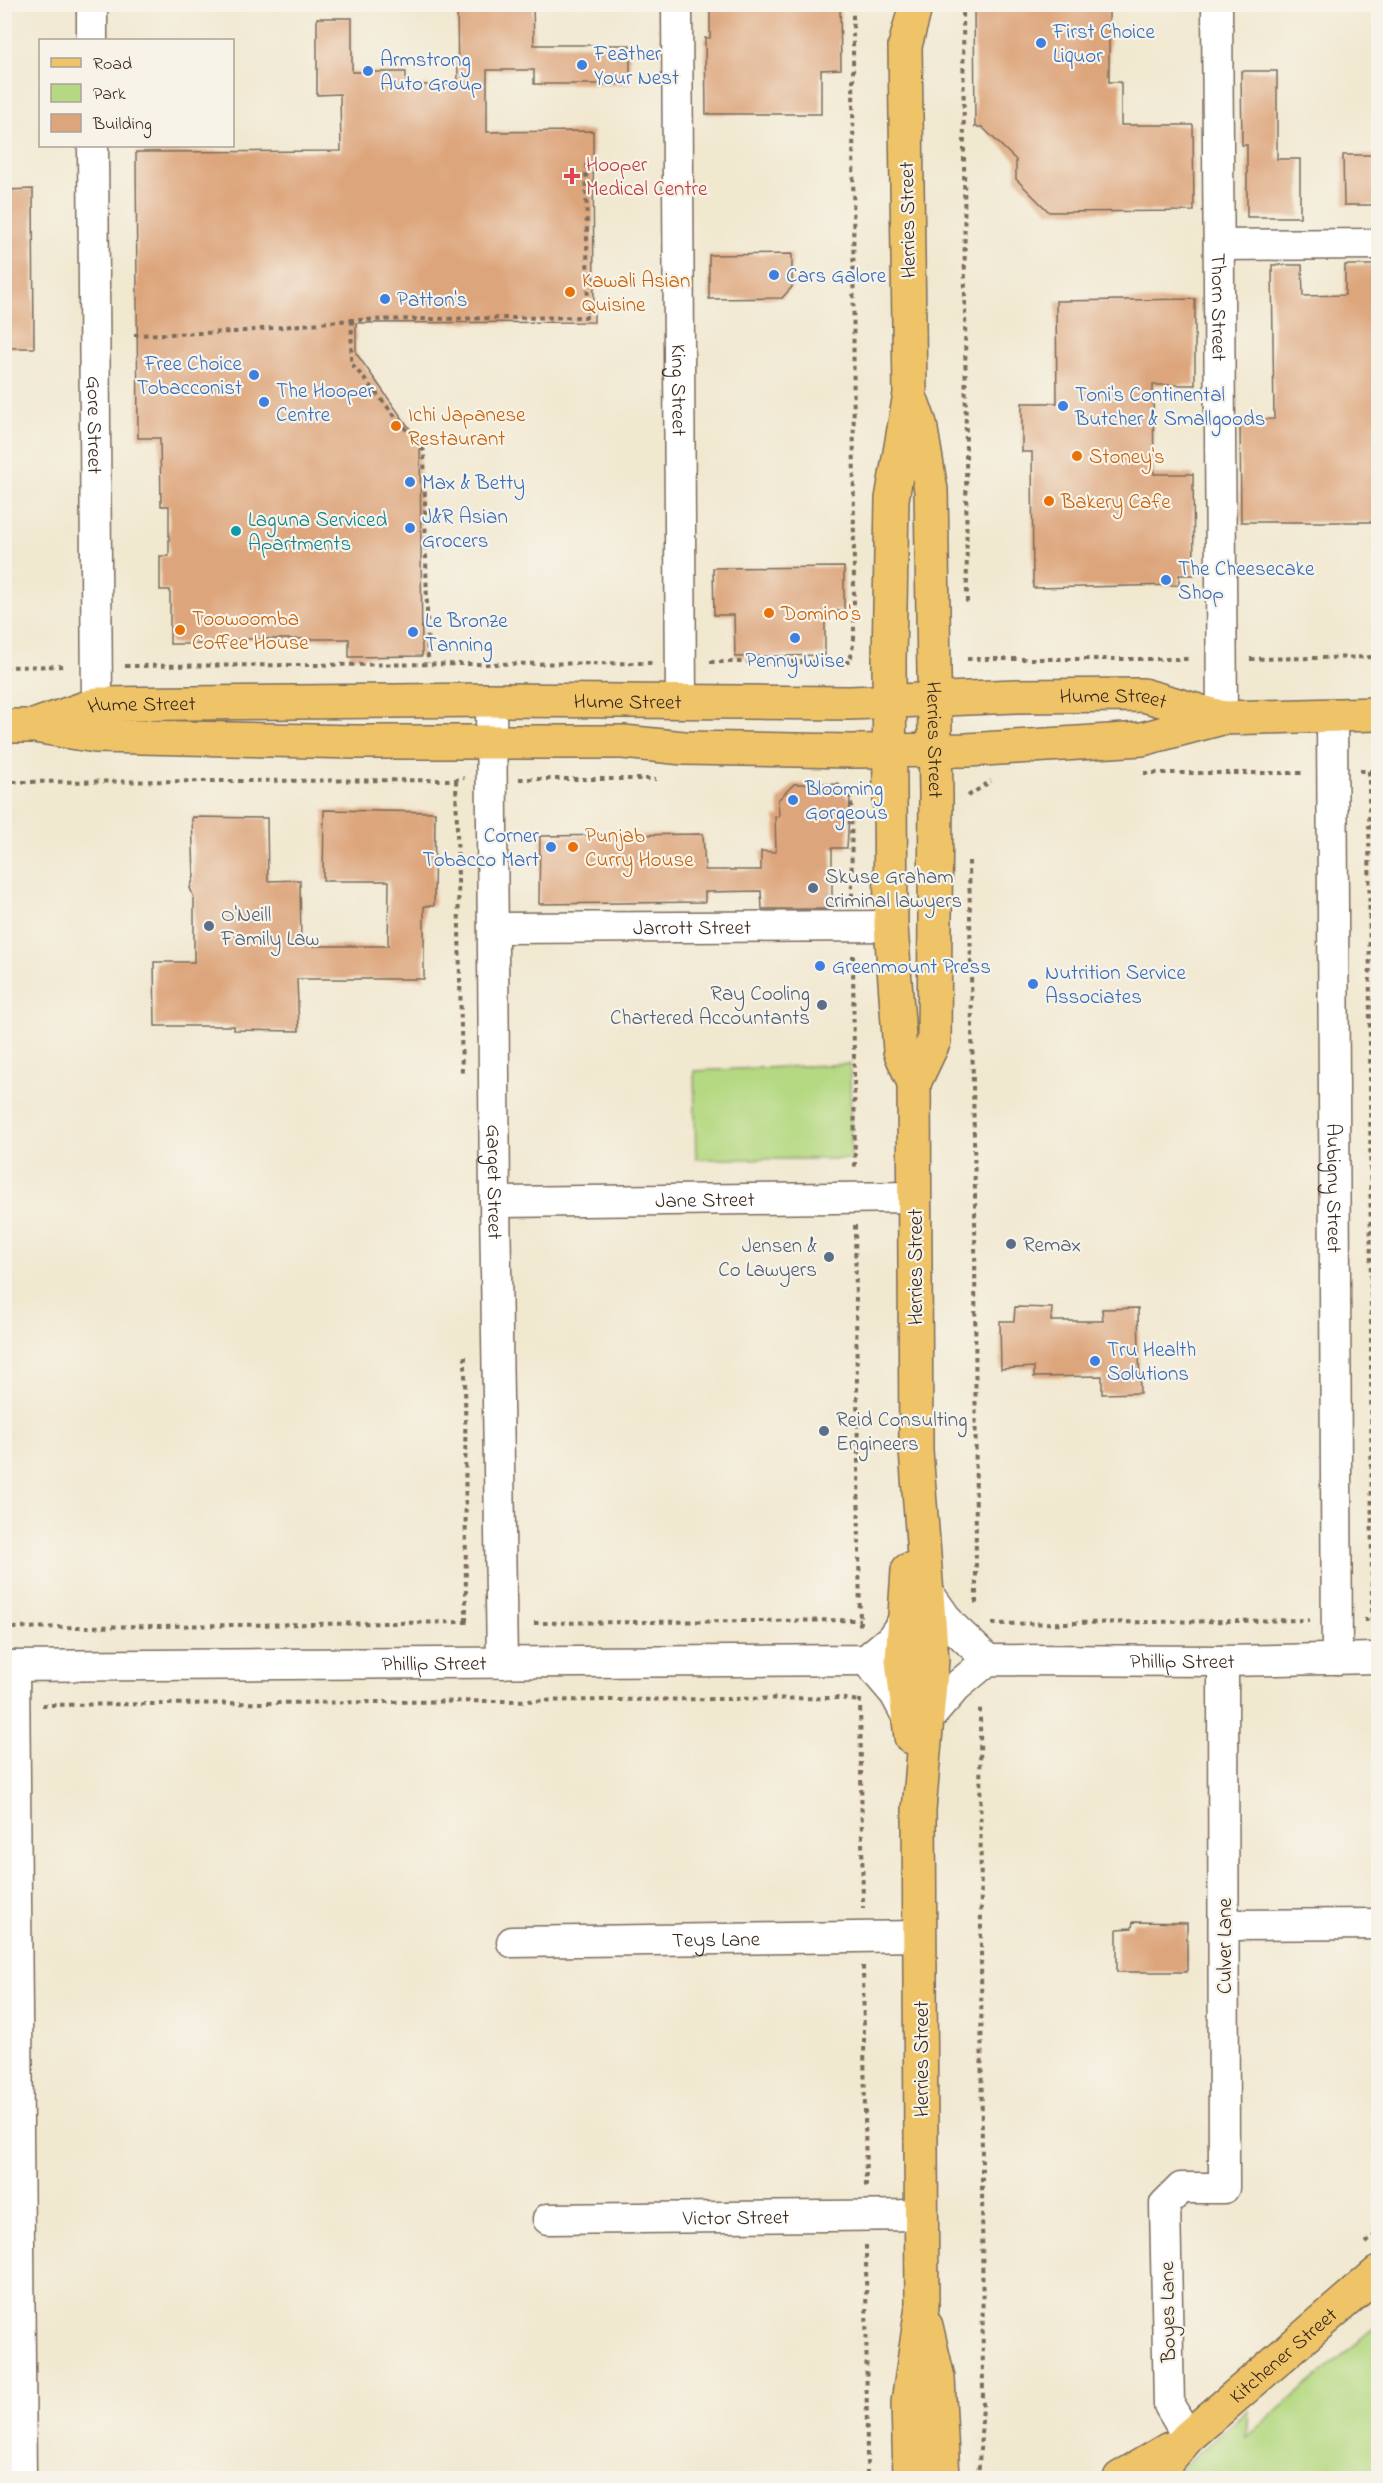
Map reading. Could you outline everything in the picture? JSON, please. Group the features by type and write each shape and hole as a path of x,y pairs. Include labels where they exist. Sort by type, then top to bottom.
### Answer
{"main road":[{"name":"Herries Street","path":"890,4 905,46"},
{"name":"Herries Street","path":"910,2478 908,2403 922,2307 918,1720 932,1660 916,1451 914,1083 900,1051 891,926 889,702 892,499 910,394 905,46 916,4"},
{"name":"Herries Street","path":"910,394 920,424 931,490 935,700 934,1041 914,1083"},
{"name":"Hume Street","path":"19,726 97,704 491,700 889,702 1016,696 1143,695 1222,718"},
{"name":"Hume Street","path":"19,726 96,736 492,743 623,742 693,748 935,751 1142,738 1222,718 1332,717 1378,714"},
{"name":"Herries Street","path":"916,1451 902,1660 918,1720"},
{"name":"Kitchener Street","path":"1152,2478 1188,2438 1378,2273"},
{"name":"Herries Street","path":"922,2307 938,2378 943,2478"},
{"name":"Kitchener Street","path":"1120,2478 1188,2438"}],"street":[{"path":"92,4 92,39"},
{"name":"King Street","path":"677,4 681,702"},
{"name":"Thorn Street","path":"1217,4 1222,718"},
{"name":"Gore Street","path":"93,147 97,704"},
{"path":"1219,244 1378,244"},
{"name":"Garget Street","path":"491,700 502,1663"},
{"name":"Aubigny Street","path":"1332,717 1337,1659"},
{"name":"Jarrott Street","path":"494,928 891,926"},
{"name":"Jane Street","path":"495,1202 914,1197"},
{"path":"905,1619 891,1639 866,1660 918,1720 988,1660 951,1624 927,1591"},
{"name":"Phillip Street","path":"988,1660 1223,1661 1378,1658"},
{"name":"Phillip Street","path":"9,1666 866,1660"},
{"name":"Culver Lane","path":"1180,2188 1224,2188 1223,1661"},
{"path":"9,1666 14,1705 21,2478"},
{"path":"1224,1925 1378,1924"},
{"name":"Teys Lane","path":"512,1942 863,1939 920,1936"},
{"name":"Boyes Lane","path":"1180,2188 1165,2204 1169,2405 1188,2438"},
{"name":"Victor Street","path":"548,2219 922,2215"}],"path":[{"path":"703,663 850,662 854,639 853,4"},
{"path":"963,4 967,615"},
{"path":"134,335 234,332 352,320 588,317 586,163"},
{"path":"352,320 351,363 424,451 428,663"},
{"path":"967,650 967,661 1378,657"},
{"path":"4,667 658,662"},
{"path":"1369,771 1371,1620"},
{"path":"1135,773 1378,771"},
{"path":"968,806 968,794 998,778"},
{"path":"4,782 657,779"},
{"path":"831,779 851,795"},
{"path":"969,853 975,1195 976,1612"},
{"path":"534,1623 860,1620"},
{"path":"987,1624 1378,1620"},
{"path":"4,1628 472,1622"},
{"path":"978,2478 983,2406 980,1696"},
{"path":"14,1705 825,1698 860,1701"}],"green space":[{"path":"850,1064 851,1159 696,1159 694,1071"},
{"path":"1378,2325 1378,2478 1170,2478 1248,2410 1246,2437"}],"building":[{"name":"The Hooper Centre","path":"457,4 533,4 534,45 630,45 630,84 534,84 534,70 487,70 487,132 593,131 594,322 356,323 356,353 420,443 422,656 349,657 349,639 233,639 233,644 170,644 170,590 160,590 160,556 169,556 169,506 161,506 160,438 138,438 136,152 341,151 340,94 317,95 317,18 352,18 352,72 406,72 406,85 458,85"},
{"path":"710,4 840,4 841,69 821,70 821,114 706,114 705,38 710,38"},
{"path":"974,4 1109,4 1109,82 1121,82 1121,125 1193,125 1194,211 1049,212 1016,179 1016,160 982,127 975,127"},
{"path":"1241,71 1277,71 1277,159 1300,159 1300,217 1247,217 1247,145 1242,145"},
{"path":"1343,155 1378,155 1378,205 1344,205"},
{"path":"33,189 34,348 4,348 4,190"},
{"path":"792,254 792,287 782,298 709,299 709,255"},
{"path":"1272,265 1302,265 1303,296 1345,295 1345,265 1378,265 1378,522 1241,522 1240,420 1274,419"},
{"path":"1195,299 1195,385 1153,385 1154,474 1193,474 1194,575 1179,575 1179,585 1033,588 1032,452 1022,452 1022,403 1057,403 1056,301"},
{"name":"Domino's","path":"844,567 844,611 825,611 825,655 735,657 734,615 714,615 713,568"},
{"path":"794,784 834,784 850,799 847,848 832,848 832,909 762,909 761,891 705,892 705,902 539,904 540,836 703,834 705,870 761,870 761,851 776,852 775,816 779,817 778,800"},
{"path":"324,810 435,812 434,906 424,906 424,979 297,979 299,1031 234,1030 234,1026 155,1026 154,962 194,962 194,898 190,888 194,877 192,817 267,818 268,881 300,880 301,946 388,946 389,881 323,881"},
{"path":"1015,1307 1052,1308 1051,1321 1103,1321 1102,1309 1138,1308 1140,1393 1102,1394 1102,1376 1034,1377 1034,1367 1001,1369 1000,1321 1014,1321"},
{"path":"1133,1922 1187,1923 1187,1972 1117,1972 1117,1929 1132,1928"}],"place":[{"name":"First Choice Liquor","path":"1041,43"},
{"name":"Feather Your Nest","path":"582,65"},
{"name":"Armstrong Auto Group","path":"368,71"},
{"name":"Hooper Medical Centre","path":"572,176"},
{"name":"Cars Galore","path":"774,275"},
{"name":"Kawali Asian Quisine","path":"570,292"},
{"name":"Patton's","path":"385,299"},
{"name":"Free Choice Tobacconist","path":"254,375"},
{"name":"The Hooper Centre","path":"264,402"},
{"name":"Toni's Continental Butcher & Smallgoods","path":"1063,406"},
{"name":"Ichi Japanese Restaurant","path":"396,426"},
{"name":"Stoney's","path":"1077,456"},
{"name":"Max & Betty","path":"410,482"},
{"name":"Bakery Cafe","path":"1049,501"},
{"name":"J&R Asian Grocers","path":"410,528"},
{"name":"Laguna Serviced Apartments","path":"236,531"},
{"name":"The Cheesecake Shop","path":"1166,580"},
{"name":"Domino's","path":"769,613"},
{"name":"Toowoomba Coffee House","path":"180,630"},
{"name":"Le Bronze Tanning","path":"413,632"},
{"name":"Penny Wise","path":"795,638"},
{"name":"Blooming Gorgeous","path":"793,800"},
{"name":"Corner Tobacco Mart","path":"551,847"},
{"name":"Punjab Curry House","path":"573,847"},
{"name":"Skuse Graham criminal lawyers","path":"813,888"},
{"name":"O'Neill Family Law","path":"209,926"},
{"name":"Greenmount Press","path":"820,966"},
{"name":"Nutrition Service Associates","path":"1033,984"},
{"name":"Ray Cooling Chartered Accountants","path":"822,1005"},
{"name":"Remax","path":"1011,1244"},
{"name":"Jensen & Co Lawyers","path":"829,1257"},
{"name":"Tru Health Solutions","path":"1095,1361"},
{"name":"Reid Consulting Engineers","path":"824,1431"}]}
